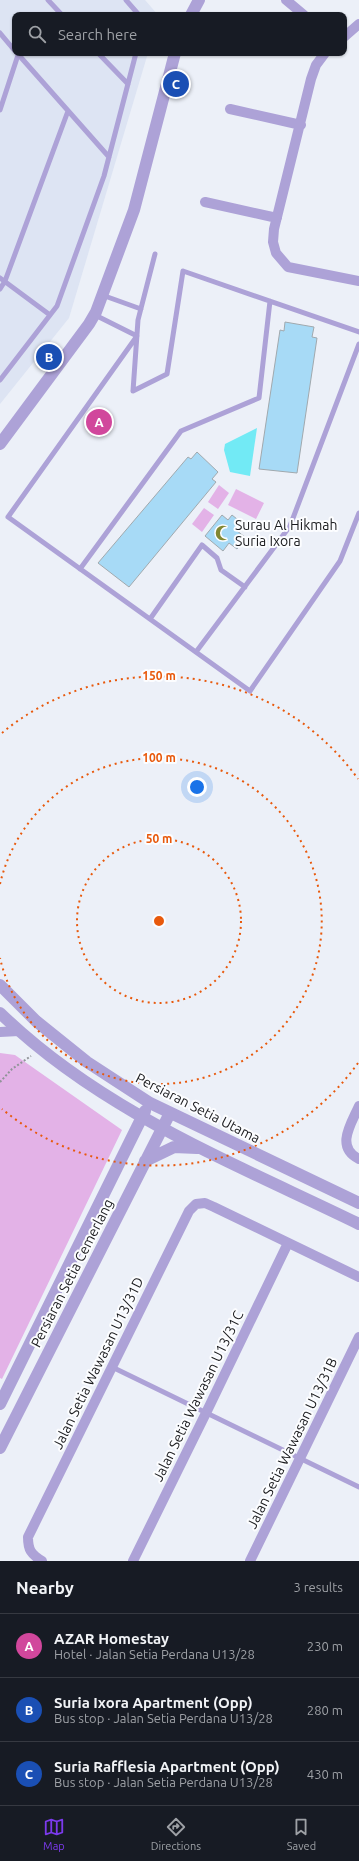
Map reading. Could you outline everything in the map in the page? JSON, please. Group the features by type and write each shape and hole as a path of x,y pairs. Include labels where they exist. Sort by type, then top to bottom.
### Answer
{"street":[{"path":"193,12 199,0"},
{"path":"286,0 300,12"},
{"path":"347,34 359,24"},
{"path":"0,444 95,315 134,210 174,56"},
{"path":"323,56 316,66 311,80 277,218 273,242 276,253 288,267 359,281"},
{"path":"230,109 301,125"},
{"path":"205,202 277,218"},
{"name":"Persiaran Setia Utama","path":"0,985 36,1021 87,1062 150,1103 359,1203"},
{"path":"0,1014 40,1049 94,1089 141,1118 359,1224"},
{"path":"0,1032 18,1031"},
{"name":"Persiaran Setia Cemerlang","path":"0,1404 141,1118 150,1103"},
{"path":"359,1106 347,1133 346,1147 350,1153 359,1159"},
{"name":"Persiaran Setia Cemerlang","path":"0,1448 170,1113"},
{"path":"146,1161 174,1147 203,1148"},
{"name":"Jalan Setia Wawasan U13/31D","path":"42,1561 32,1555 28,1547 28,1537 189,1211 196,1204 205,1204 288,1243"},
{"path":"288,1243 359,1278"},
{"name":"Jalan Setia Wawasan U13/31C","path":"133,1561 288,1243"},
{"name":"Jalan Setia Wawasan U13/31B","path":"250,1561 301,1459 359,1337"}],"lane":[{"path":"48,0 59,12"},
{"path":"126,0 136,12"},
{"path":"0,33 12,47"},
{"path":"0,110 16,56"},
{"path":"20,56 109,157"},
{"path":"101,56 128,84"},
{"path":"0,380 57,306 104,176 135,56"},
{"path":"0,290 5,281 68,111"},
{"path":"155,254 141,309 137,336 133,391 167,374 183,271 359,332"},
{"path":"0,278 50,315"},
{"path":"102,295 141,309"},
{"path":"80,569 181,431 259,398 270,301"},
{"path":"95,315 137,336"},
{"path":"137,336 8,517 250,691 340,561 359,513"},
{"path":"196,652 290,526 359,344"},
{"path":"150,619 202,545 217,558 221,570 245,587"},
{"path":"111,1367 359,1487"}],"path":[{"path":"0,1082 12,1069 40,1049"}],"shaded area":[{"path":"0,0 145,0 155,12 12,12 12,56 147,56 69,318 0,404"},
{"path":"219,485 229,493 218,509 208,502"},
{"path":"236,489 264,503 256,519 228,505"},
{"path":"204,508 214,515 202,532 192,524"},
{"path":"0,1053 15,1055 122,1130 2,1379 0,1378"}],"water":[{"path":"257,428 250,476 230,472 224,450 225,444"}],"building":[{"path":"285,322 314,327 312,337 317,338 297,473 259,469 280,330 284,331"},
{"path":"197,452 218,472 212,479 216,482 129,587 98,563 188,457 191,459"},
{"name":"Surau Al Hikmah Suria Ixora","path":"222,515 228,520 232,515 242,523 236,530 246,538 237,549 229,543 223,551 205,536"}],"place":[{"name":"Suria Rafflesia Apartment (Opp)","path":"176,84"},
{"name":"Suria Ixora Apartment (Opp)","path":"49,357"},
{"name":"AZAR Homestay","path":"99,422"},
{"name":"Surau Al Hikmah Suria Ixora","path":"223,533"}]}
